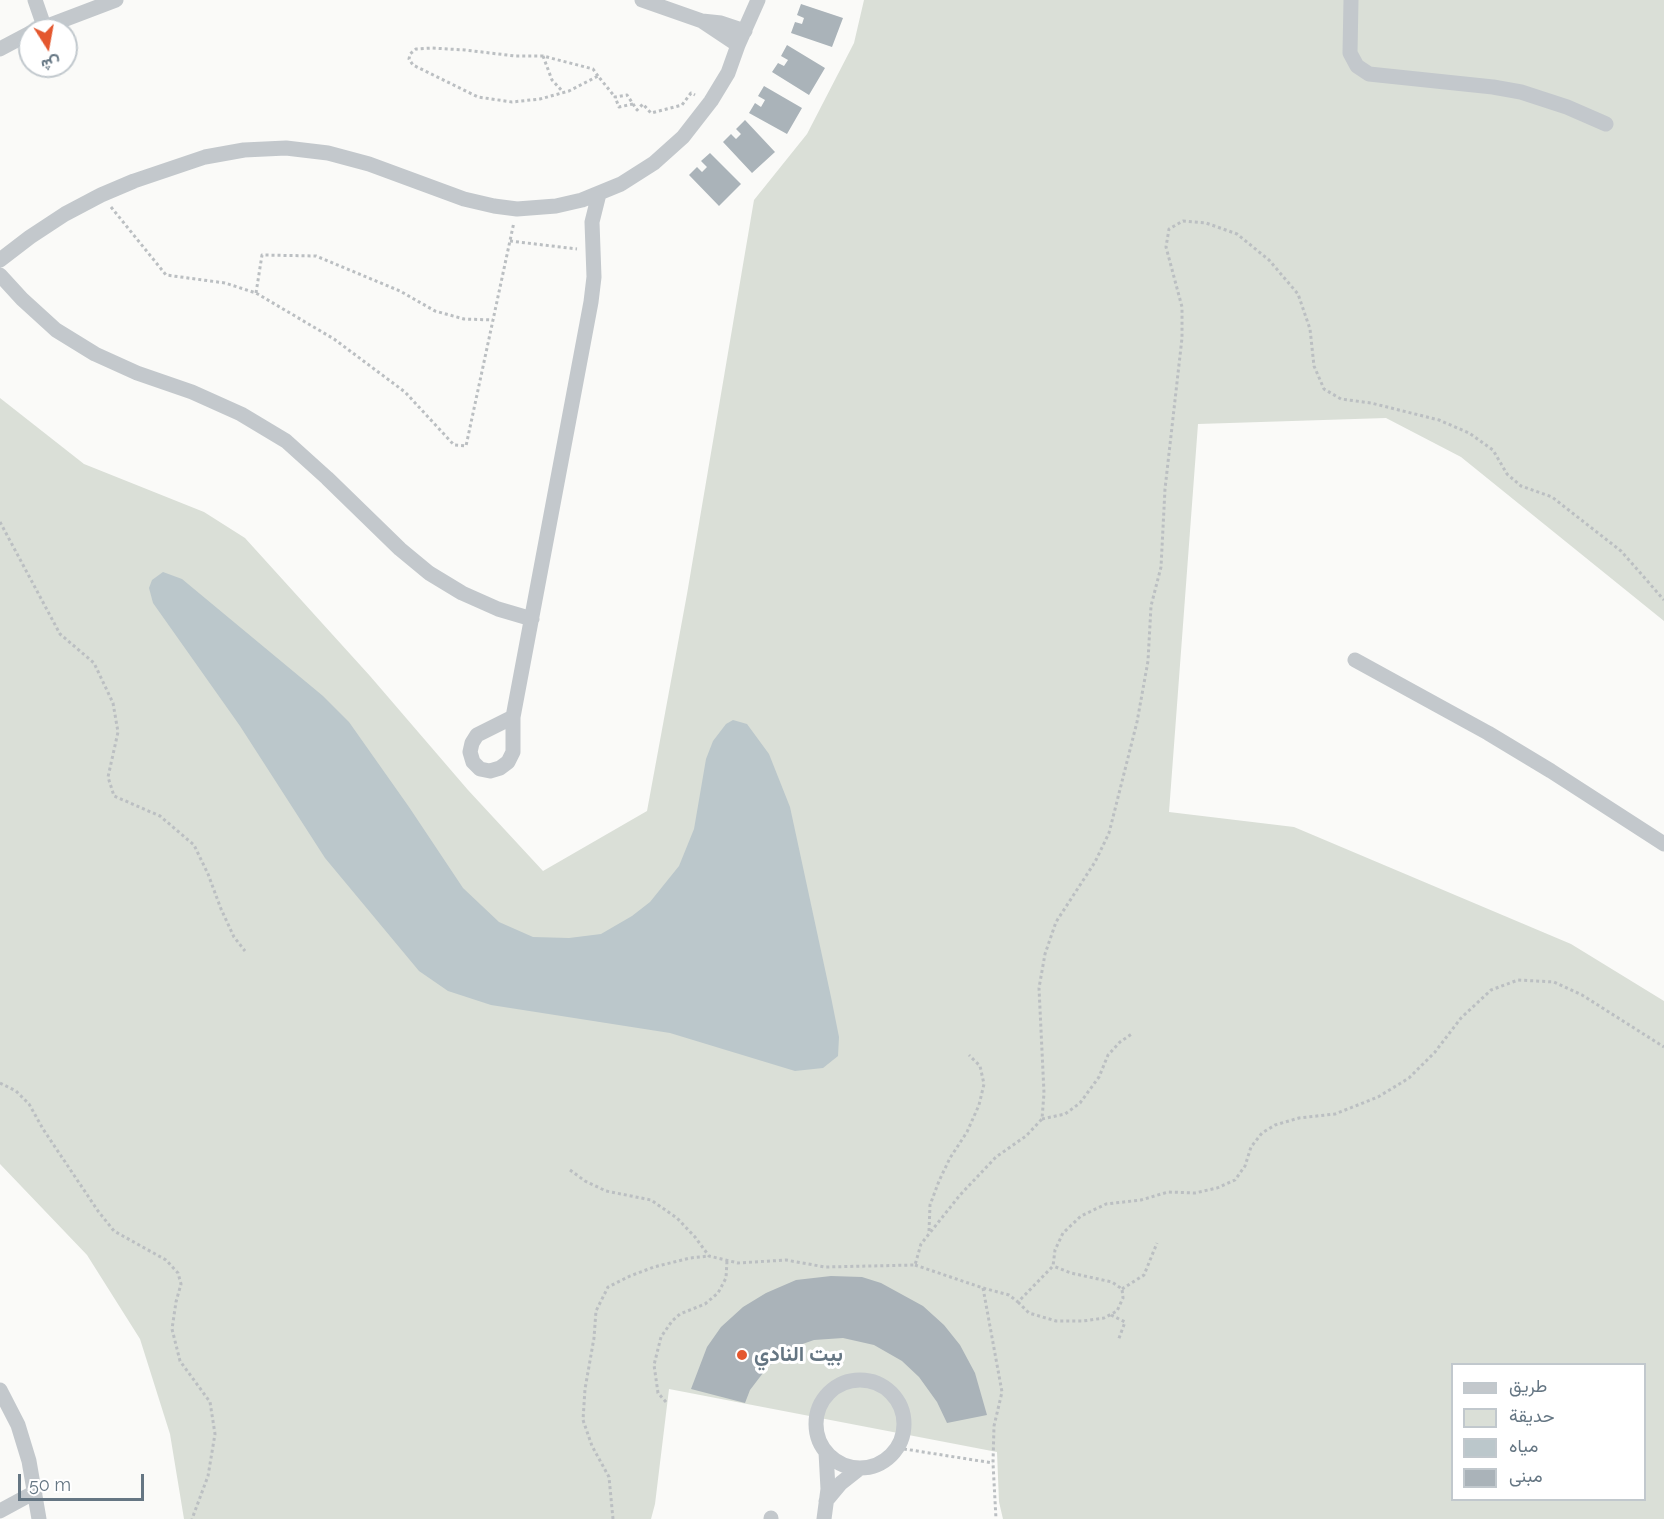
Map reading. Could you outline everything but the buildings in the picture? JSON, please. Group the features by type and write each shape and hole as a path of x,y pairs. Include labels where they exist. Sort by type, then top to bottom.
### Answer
{"street":[{"path":"35,0 39,18"},
{"path":"68,18 116,0"},
{"path":"642,0 702,21 721,23 745,31"},
{"path":"0,260 56,220 101,195 134,181 205,157 244,150 286,148 328,153 464,199 517,209 568,204 599,194 621,184 654,163 683,137 711,101 728,73 758,0"},
{"path":"1351,0 1350,53 1357,66 1369,74 1521,92 1567,107 1606,124"},
{"path":"702,21 738,45"},
{"path":"0,49 18,39"},
{"path":"513,717 591,302 594,277 593,212 599,194"},
{"path":"568,204 582,216 592,231"},
{"path":"0,275 56,330 95,354 137,373 192,392 240,414 285,441 400,549 429,573 462,593 498,609 532,619"},
{"path":"1355,660 1488,733 1664,844"},
{"path":"824,1519 828,1477 826,1452 817,1434 816,1424 821,1405 834,1389 843,1384 863,1380 873,1382 891,1392 902,1409 904,1429 897,1448 881,1463 860,1468 826,1501"},
{"path":"0,1390 18,1425 35,1492 39,1519"},
{"path":"826,1452 838,1462 860,1468"},
{"path":"0,1510 35,1492"}],"path":[{"path":"598,76 564,93 519,102 478,97 412,65 409,59 410,54 416,49 432,48 515,56 543,56 593,69 615,97 619,107 633,104"},
{"path":"543,56 552,80 564,93"},
{"path":"615,97 627,95 637,110 643,104 651,113 682,105 691,93 711,101"},
{"path":"101,195 166,275 225,283 256,293 334,339 405,392 453,445 466,446 517,209"},
{"path":"1042,1119 1044,1093 1039,988 1045,954 1056,922 1095,862 1109,833 1137,722 1148,661 1151,606 1161,567 1165,489 1182,338 1182,307 1166,247 1169,229 1183,220 1206,223 1237,234 1269,260 1298,294 1310,329 1314,366 1324,389 1341,399 1371,403 1439,420 1469,433 1493,450 1507,474 1521,486 1552,497 1621,551 1664,600"},
{"path":"510,241 593,251"},
{"path":"256,293 262,255 316,256 400,291 435,311 464,319 493,320"},
{"path":"0,522 60,634 94,663 113,703 118,732 108,777 114,796 160,816 194,845 208,874 220,909 234,937 245,951"},
{"path":"1018,1302 1053,1266 1055,1250 1063,1233 1081,1216 1106,1204 1141,1200 1168,1192 1195,1193 1217,1188 1235,1180 1245,1166 1251,1147 1262,1132 1275,1125 1299,1118 1335,1114 1378,1097 1409,1078 1435,1052 1461,1018 1491,990 1518,980 1554,982 1582,995 1664,1047"},
{"path":"915,1264 921,1244 929,1232 996,1157 1026,1136 1042,1119 1065,1114 1080,1103 1100,1077 1108,1055 1120,1042 1133,1033"},
{"path":"929,1232 930,1206 939,1181 950,1158 968,1132 979,1105 984,1084 980,1066 969,1056"},
{"path":"0,1083 16,1091 29,1104 43,1129 114,1231 166,1260 178,1273 181,1284 172,1329 180,1361 210,1402 215,1434 208,1476 192,1519"},
{"path":"570,1170 585,1181 606,1191 651,1200 677,1218 709,1256"},
{"path":"1122,1289 1144,1275 1157,1243"},
{"path":"613,1519 609,1477 592,1446 583,1420 596,1311 608,1287 654,1267 709,1256 738,1263 786,1260 825,1267 915,1264 1009,1295 1029,1313 1056,1321 1104,1318 1117,1311 1123,1298 1122,1289 1112,1281 1071,1273 1053,1266"},
{"path":"666,1402 658,1393 654,1375 655,1355 661,1337 680,1314 705,1304 718,1293 726,1278 727,1261"},
{"path":"983,1288 1002,1392 994,1426 996,1519"},
{"path":"1111,1315 1125,1322 1118,1341"},
{"path":"897,1448 993,1463"}],"green space":[{"path":"864,0 1664,0 1664,621 1461,457 1386,418 1198,424 1169,812 1294,827 1571,944 1664,1001 1664,1519 1003,1519 999,1502 997,1452 669,1389 655,1504 651,1519 184,1519 170,1434 140,1339 87,1255 0,1164 0,398 84,464 204,512 245,538 370,676 468,790 543,871 647,811 687,594 754,200 807,134 854,43"}],"water":[{"path":"163,572 182,579 323,696 349,722 463,888 499,922 533,937 569,938 601,934 632,916 650,902 679,866 694,829 706,759 713,741 726,724 733,720 747,724 769,754 790,807 839,1037 838,1056 823,1068 795,1071 670,1033 491,1005 448,991 419,971 325,858 240,726 153,603 149,588 152,580"}],"place":[{"name":"بيت النادي","path":"742,1355"}]}
